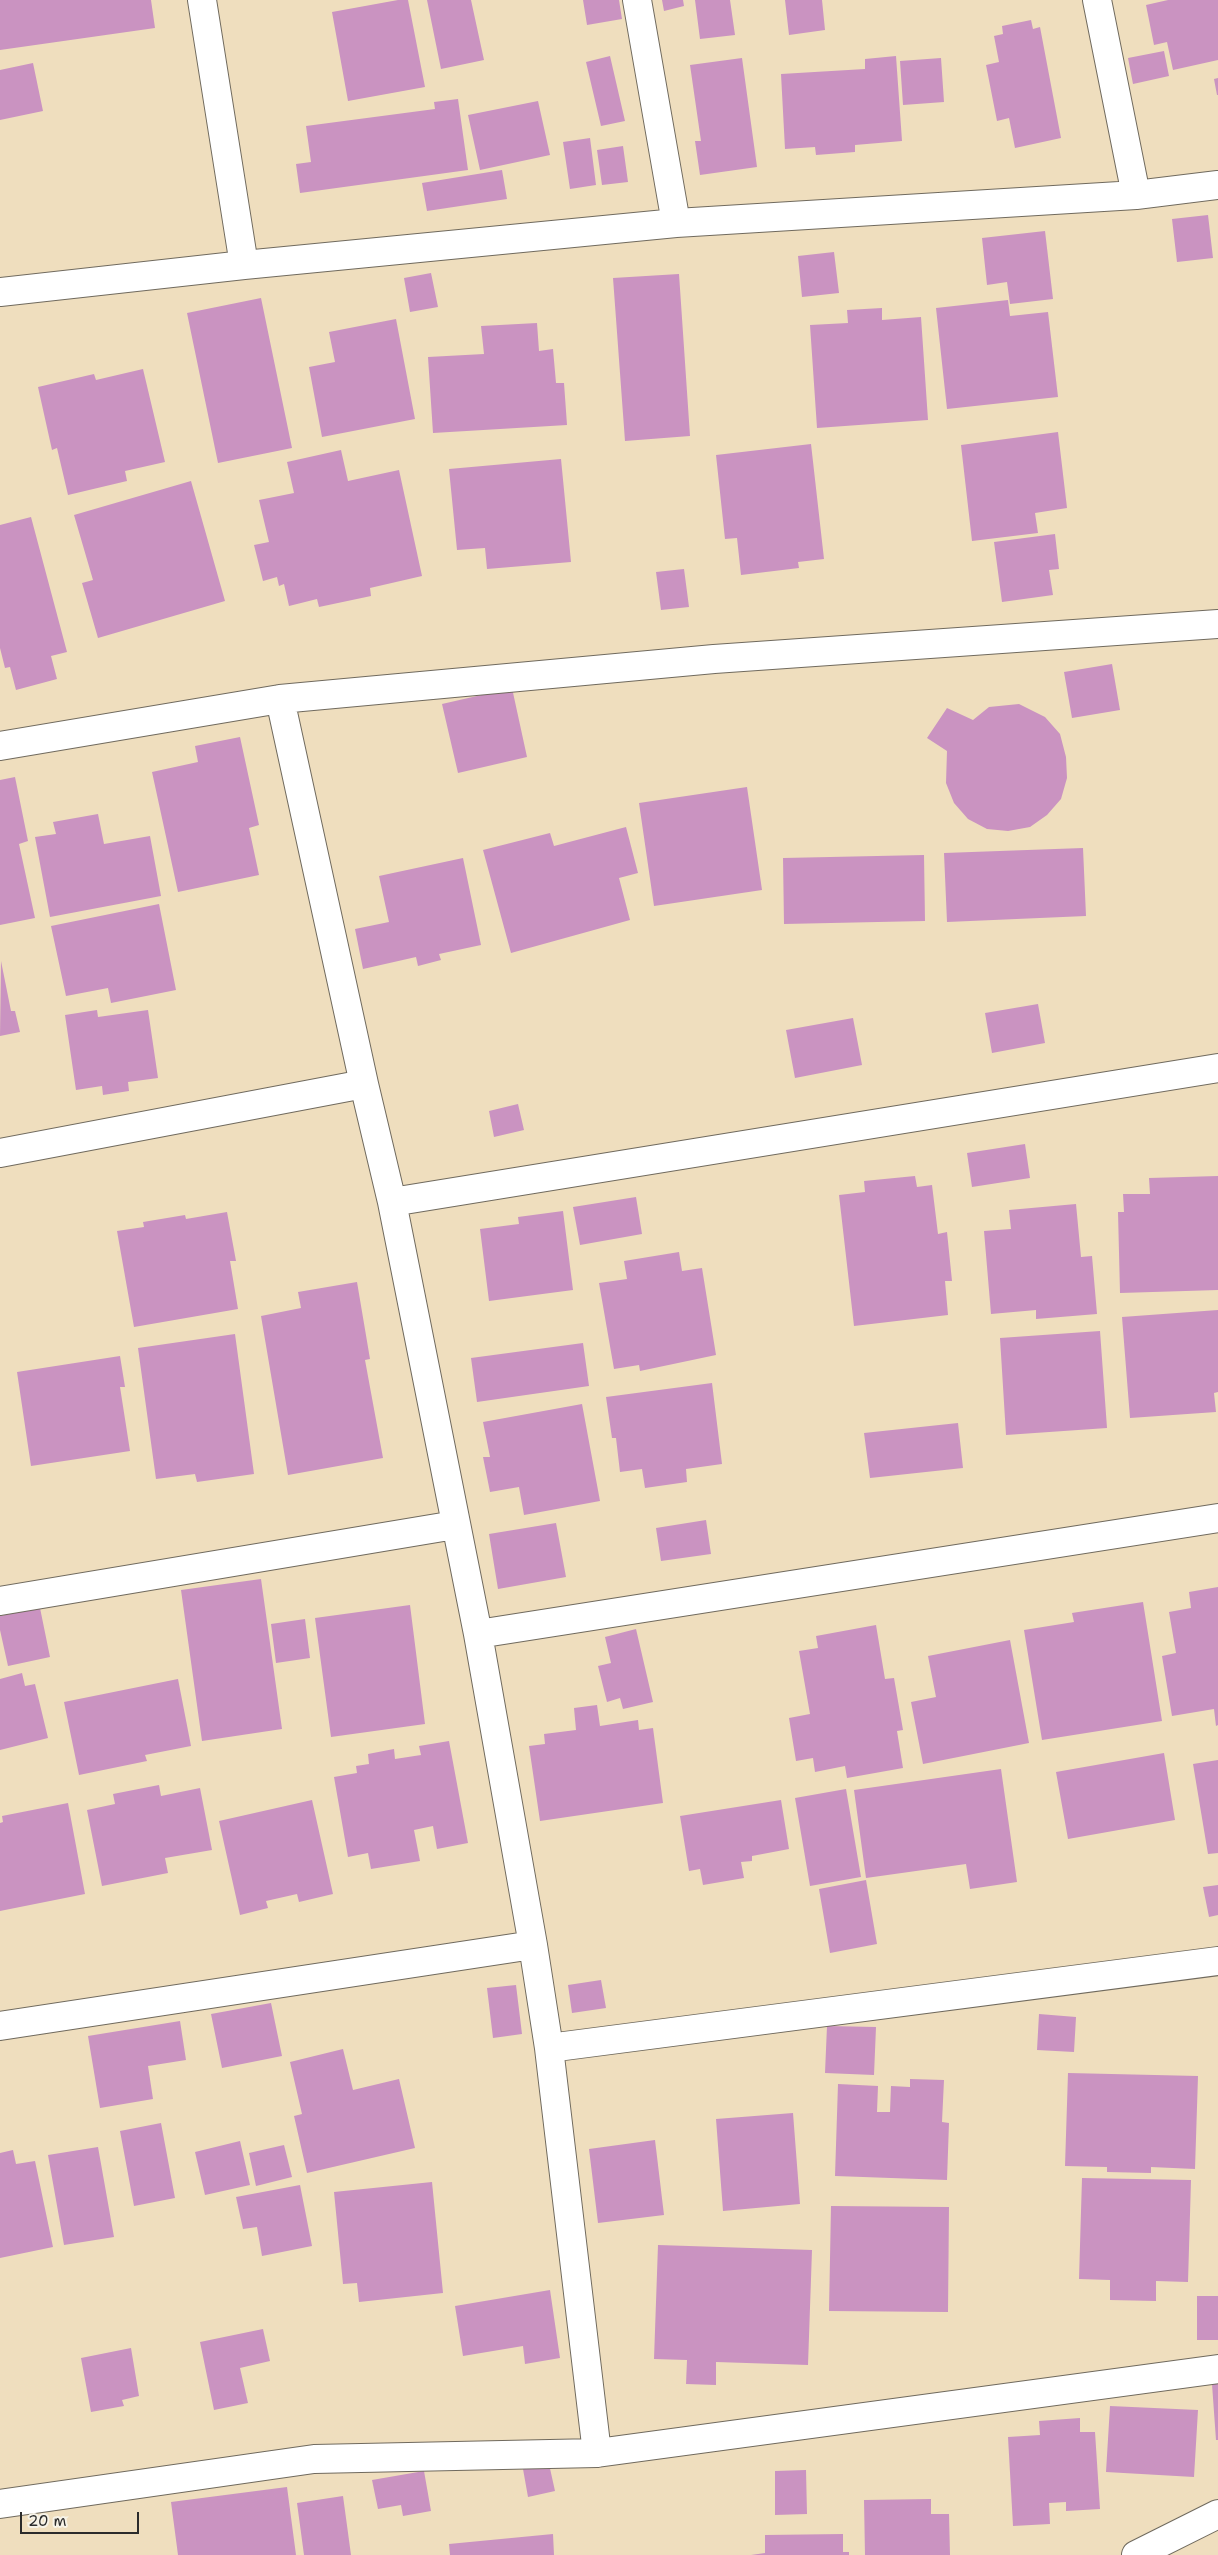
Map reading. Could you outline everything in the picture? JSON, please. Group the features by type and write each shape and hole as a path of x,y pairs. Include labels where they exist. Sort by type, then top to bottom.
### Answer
{"street":[{"path":"202,0 244,265"},
{"path":"637,0 676,222"},
{"path":"1098,0 1136,196"},
{"path":"0,292 244,265 676,222 1136,196 1218,184"},
{"path":"0,746 280,699 714,659 1218,624"},
{"path":"280,699 364,1084 392,1202 478,1634 534,1945 597,2453"},
{"path":"392,1202 1218,1068"},
{"path":"0,1153 364,1084"},
{"path":"478,1634 1218,1518"},
{"path":"0,1601 455,1525"},
{"path":"0,2026 534,1945"},
{"path":"548,2048 1218,1961"},
{"path":"0,2504 314,2459 597,2453 1218,2369"},
{"path":"1136,2555 1218,2514"}],"building":[{"path":"0,0 151,0 155,28 0,50"},
{"path":"398,0 408,0 425,87 348,101 332,12"},
{"path":"427,0 471,0 484,60 441,69"},
{"path":"583,0 619,0 622,19 587,25"},
{"path":"662,0 683,0 684,6 664,11"},
{"path":"695,0 730,0 735,35 700,39"},
{"path":"785,0 822,0 825,30 789,35"},
{"path":"1168,0 1218,0 1218,60 1173,70 1167,42 1154,45 1146,5"},
{"path":"1031,20 1033,29 1040,27 1061,138 1015,148 1009,118 997,121 986,65 999,62 994,36 1003,34 1002,26"},
{"path":"1164,51 1169,76 1133,84 1128,58"},
{"path":"610,56 625,121 601,126 586,62"},
{"path":"896,56 902,141 855,145 855,152 816,155 815,147 785,149 781,74 865,69 865,59"},
{"path":"742,58 757,167 700,175 695,141 701,141 690,65"},
{"path":"941,58 944,102 903,105 900,61"},
{"path":"33,63 43,111 0,120 0,70"},
{"path":"1218,78 1218,95 1217,95 1214,79"},
{"path":"458,99 468,170 300,193 296,164 311,162 306,126 435,109 434,102"},
{"path":"538,101 550,155 480,170 468,115"},
{"path":"590,138 596,185 570,189 563,142"},
{"path":"623,146 628,182 602,185 597,150"},
{"path":"502,170 507,199 427,211 422,183"},
{"path":"1208,215 1213,258 1177,262 1172,219"},
{"path":"1045,231 1053,299 1010,304 1007,282 987,285 982,238"},
{"path":"834,252 839,293 802,297 798,256"},
{"path":"431,273 438,307 410,312 404,278"},
{"path":"679,274 690,436 625,441 613,278"},
{"path":"261,298 292,448 218,463 187,313"},
{"path":"1008,300 1010,316 1048,312 1058,397 947,409 936,308"},
{"path":"882,308 882,320 921,317 928,420 817,428 810,325 848,323 847,310"},
{"path":"396,319 415,419 322,437 309,367 335,362 329,332"},
{"path":"537,323 539,351 553,349 556,383 564,383 567,425 433,433 428,357 484,354 481,326"},
{"path":"143,369 165,462 125,471 127,481 68,495 57,448 52,450 38,387 94,374 96,380"},
{"path":"1058,432 1067,508 1035,513 1038,533 972,541 961,445"},
{"path":"811,444 824,559 798,562 799,568 741,575 737,538 725,539 716,455"},
{"path":"341,450 348,481 399,470 422,576 370,588 371,596 319,607 317,599 289,606 284,584 279,586 277,577 263,581 254,545 269,542 259,500 294,493 287,462"},
{"path":"561,459 571,562 487,569 485,548 457,550 449,469"},
{"path":"191,481 225,601 98,638 82,583 93,580 74,515"},
{"path":"31,517 67,652 51,656 57,679 16,690 10,667 5,668 0,648 0,525"},
{"path":"1055,534 1059,569 1049,570 1053,595 1002,602 994,542"},
{"path":"684,569 689,607 661,610 656,572"},
{"path":"1112,664 1120,710 1072,718 1064,672"},
{"path":"512,688 527,757 458,773 442,704"},
{"path":"1019,704 1045,717 1060,734 1066,757 1067,778 1061,799 1047,815 1030,827 1008,831 987,829 968,819 954,803 946,783 947,751 927,738 947,708 973,720 989,707"},
{"path":"240,737 259,825 249,828 259,875 178,892 152,772 198,762 195,746"},
{"path":"15,777 28,841 19,844 35,918 0,925 0,780"},
{"path":"747,787 762,890 654,906 639,803"},
{"path":"98,814 104,844 150,836 161,896 50,917 35,837 56,834 53,822"},
{"path":"626,827 638,873 619,878 630,920 511,953 483,850 550,833 554,846"},
{"path":"1083,848 1086,916 947,922 944,853"},
{"path":"924,855 925,921 784,924 783,858"},
{"path":"463,858 481,945 439,954 441,960 418,966 416,957 363,969 355,929 389,922 379,876"},
{"path":"159,904 176,990 111,1003 108,988 66,996 51,926"},
{"path":"1,961 11,1011 15,1011 20,1032 0,1036"},
{"path":"1038,1004 1045,1043 992,1053 985,1013"},
{"path":"97,1010 98,1017 148,1010 158,1078 128,1082 129,1091 103,1095 102,1086 76,1090 65,1015"},
{"path":"853,1018 862,1065 795,1078 786,1030"},
{"path":"518,1104 524,1130 494,1137 489,1111"},
{"path":"1025,1144 1030,1178 972,1187 967,1153"},
{"path":"915,1176 917,1187 932,1185 938,1234 947,1232 952,1281 945,1281 948,1315 854,1326 839,1195 865,1192 864,1181"},
{"path":"1218,1176 1218,1290 1120,1293 1118,1212 1124,1212 1123,1194 1150,1194 1149,1178"},
{"path":"636,1197 642,1234 580,1245 573,1207"},
{"path":"1076,1204 1081,1257 1092,1256 1097,1314 1036,1319 1036,1310 991,1314 984,1231 1011,1229 1009,1210"},
{"path":"563,1211 573,1290 489,1301 480,1229 519,1224 518,1217"},
{"path":"227,1212 236,1261 230,1261 238,1309 134,1327 117,1231 144,1227 143,1222 185,1215 186,1219"},
{"path":"679,1252 682,1271 702,1268 716,1355 640,1371 639,1365 614,1369 599,1283 627,1279 624,1261"},
{"path":"357,1282 370,1359 365,1360 383,1458 288,1475 261,1316 301,1308 298,1292"},
{"path":"1218,1310 1218,1392 1214,1393 1216,1412 1130,1418 1122,1317"},
{"path":"1100,1331 1107,1428 1006,1435 1000,1338"},
{"path":"235,1334 254,1474 197,1482 195,1474 156,1479 138,1348"},
{"path":"583,1343 589,1386 477,1402 471,1358"},
{"path":"120,1356 125,1387 120,1387 130,1451 31,1466 17,1372"},
{"path":"712,1383 722,1464 686,1469 687,1482 645,1488 642,1469 620,1472 616,1438 612,1438 606,1397"},
{"path":"582,1404 600,1501 524,1515 519,1487 490,1492 483,1457 490,1457 483,1422"},
{"path":"958,1423 963,1468 870,1478 864,1433"},
{"path":"706,1520 711,1554 661,1561 656,1528"},
{"path":"556,1523 566,1577 498,1589 489,1534"},
{"path":"261,1579 282,1729 202,1741 181,1590"},
{"path":"1218,1587 1218,1725 1216,1726 1214,1709 1172,1716 1162,1656 1176,1653 1169,1612 1191,1608 1189,1592"},
{"path":"1143,1602 1162,1721 1042,1740 1024,1630 1074,1622 1072,1613"},
{"path":"410,1605 425,1724 331,1737 315,1618"},
{"path":"40,1608 50,1657 8,1666 0,1630 0,1616"},
{"path":"305,1619 310,1658 276,1663 271,1624"},
{"path":"876,1625 885,1679 894,1678 903,1730 897,1731 903,1768 847,1778 845,1766 815,1772 813,1758 796,1761 789,1718 810,1714 799,1651 818,1648 816,1636"},
{"path":"636,1629 653,1702 623,1709 620,1698 607,1702 598,1666 611,1663 605,1637"},
{"path":"1010,1640 1029,1743 923,1764 911,1702 936,1697 928,1656"},
{"path":"22,1673 25,1686 35,1684 48,1738 0,1750 0,1679"},
{"path":"178,1679 191,1746 145,1755 147,1761 79,1775 64,1702"},
{"path":"597,1705 600,1726 638,1720 639,1730 653,1728 663,1803 540,1821 529,1746 545,1744 544,1734 576,1730 574,1708"},
{"path":"449,1741 468,1843 437,1849 433,1826 414,1830 420,1861 371,1869 368,1853 348,1857 334,1777 357,1773 356,1766 369,1764 368,1754 394,1749 395,1759 421,1755 419,1746"},
{"path":"1164,1753 1175,1820 1068,1839 1056,1772"},
{"path":"1218,1760 1218,1853 1208,1854 1193,1764"},
{"path":"1001,1769 1017,1882 970,1889 966,1864 866,1878 854,1790"},
{"path":"159,1785 161,1796 200,1788 212,1850 165,1858 168,1873 102,1886 87,1810 115,1804 113,1794"},
{"path":"846,1789 861,1877 810,1886 795,1798"},
{"path":"312,1800 333,1894 299,1902 297,1894 266,1901 268,1908 240,1915 219,1821"},
{"path":"781,1800 789,1849 752,1856 752,1861 741,1862 744,1878 703,1885 700,1869 689,1871 680,1816"},
{"path":"68,1803 85,1894 0,1911 0,1823 3,1822 2,1816"},
{"path":"866,1880 877,1944 830,1953 819,1889"},
{"path":"1218,1885 1218,1915 1209,1917 1203,1887"},
{"path":"601,1980 606,2008 572,2013 568,1985"},
{"path":"516,1985 522,2034 493,2038 487,1988"},
{"path":"271,2003 282,2056 222,2068 211,2014"},
{"path":"1039,2014 1076,2017 1074,2052 1037,2050"},
{"path":"180,2021 186,2060 148,2066 153,2099 100,2108 88,2036"},
{"path":"827,2026 876,2027 874,2075 825,2073"},
{"path":"343,2049 353,2090 399,2079 415,2148 307,2173 294,2116 302,2114 290,2062"},
{"path":"1068,2073 1198,2076 1195,2169 1151,2167 1151,2173 1107,2172 1107,2167 1065,2166"},
{"path":"910,2079 944,2080 942,2122 949,2123 947,2180 835,2176 838,2084 878,2086 877,2112 890,2112 891,2086 910,2087"},
{"path":"793,2113 800,2204 723,2211 716,2119"},
{"path":"161,2123 175,2198 134,2206 120,2131"},
{"path":"655,2140 664,2215 598,2223 589,2149"},
{"path":"240,2141 250,2185 205,2195 195,2152"},
{"path":"284,2145 292,2177 256,2186 249,2153"},
{"path":"98,2147 114,2237 64,2245 48,2155"},
{"path":"13,2150 16,2164 35,2161 53,2247 0,2258 0,2153"},
{"path":"1082,2178 1191,2180 1188,2282 1156,2281 1156,2301 1110,2300 1110,2280 1079,2279"},
{"path":"432,2182 443,2293 359,2302 357,2283 343,2284 334,2192"},
{"path":"300,2185 312,2246 262,2256 257,2227 243,2229 236,2197"},
{"path":"831,2206 949,2207 948,2312 829,2311"},
{"path":"658,2245 812,2250 808,2365 716,2362 716,2385 686,2384 687,2360 654,2359"},
{"path":"550,2290 560,2358 525,2364 523,2346 463,2356 455,2306"},
{"path":"1197,2296 1218,2296 1218,2340 1197,2340"},
{"path":"263,2329 270,2361 240,2368 248,2403 214,2410 200,2342"},
{"path":"131,2348 139,2396 122,2400 124,2406 91,2412 81,2358"},
{"path":"1218,2383 1218,2440 1216,2440 1212,2384"},
{"path":"1110,2406 1198,2410 1194,2477 1106,2472"},
{"path":"1080,2418 1080,2432 1095,2432 1100,2509 1066,2511 1066,2502 1049,2503 1050,2524 1013,2526 1008,2437 1040,2435 1039,2421"},
{"path":"549,2464 555,2491 528,2497 523,2469"},
{"path":"806,2470 807,2514 775,2515 775,2471"},
{"path":"424,2471 431,2511 403,2516 401,2505 378,2509 372,2480"},
{"path":"287,2487 296,2555 178,2555 171,2502"},
{"path":"343,2496 351,2555 304,2555 297,2503"},
{"path":"931,2499 931,2514 949,2514 950,2555 865,2555 864,2500"},
{"path":"553,2534 554,2555 450,2555 449,2544"},
{"path":"843,2534 843,2552 849,2552 849,2555 751,2555 765,2553 765,2535"}]}
